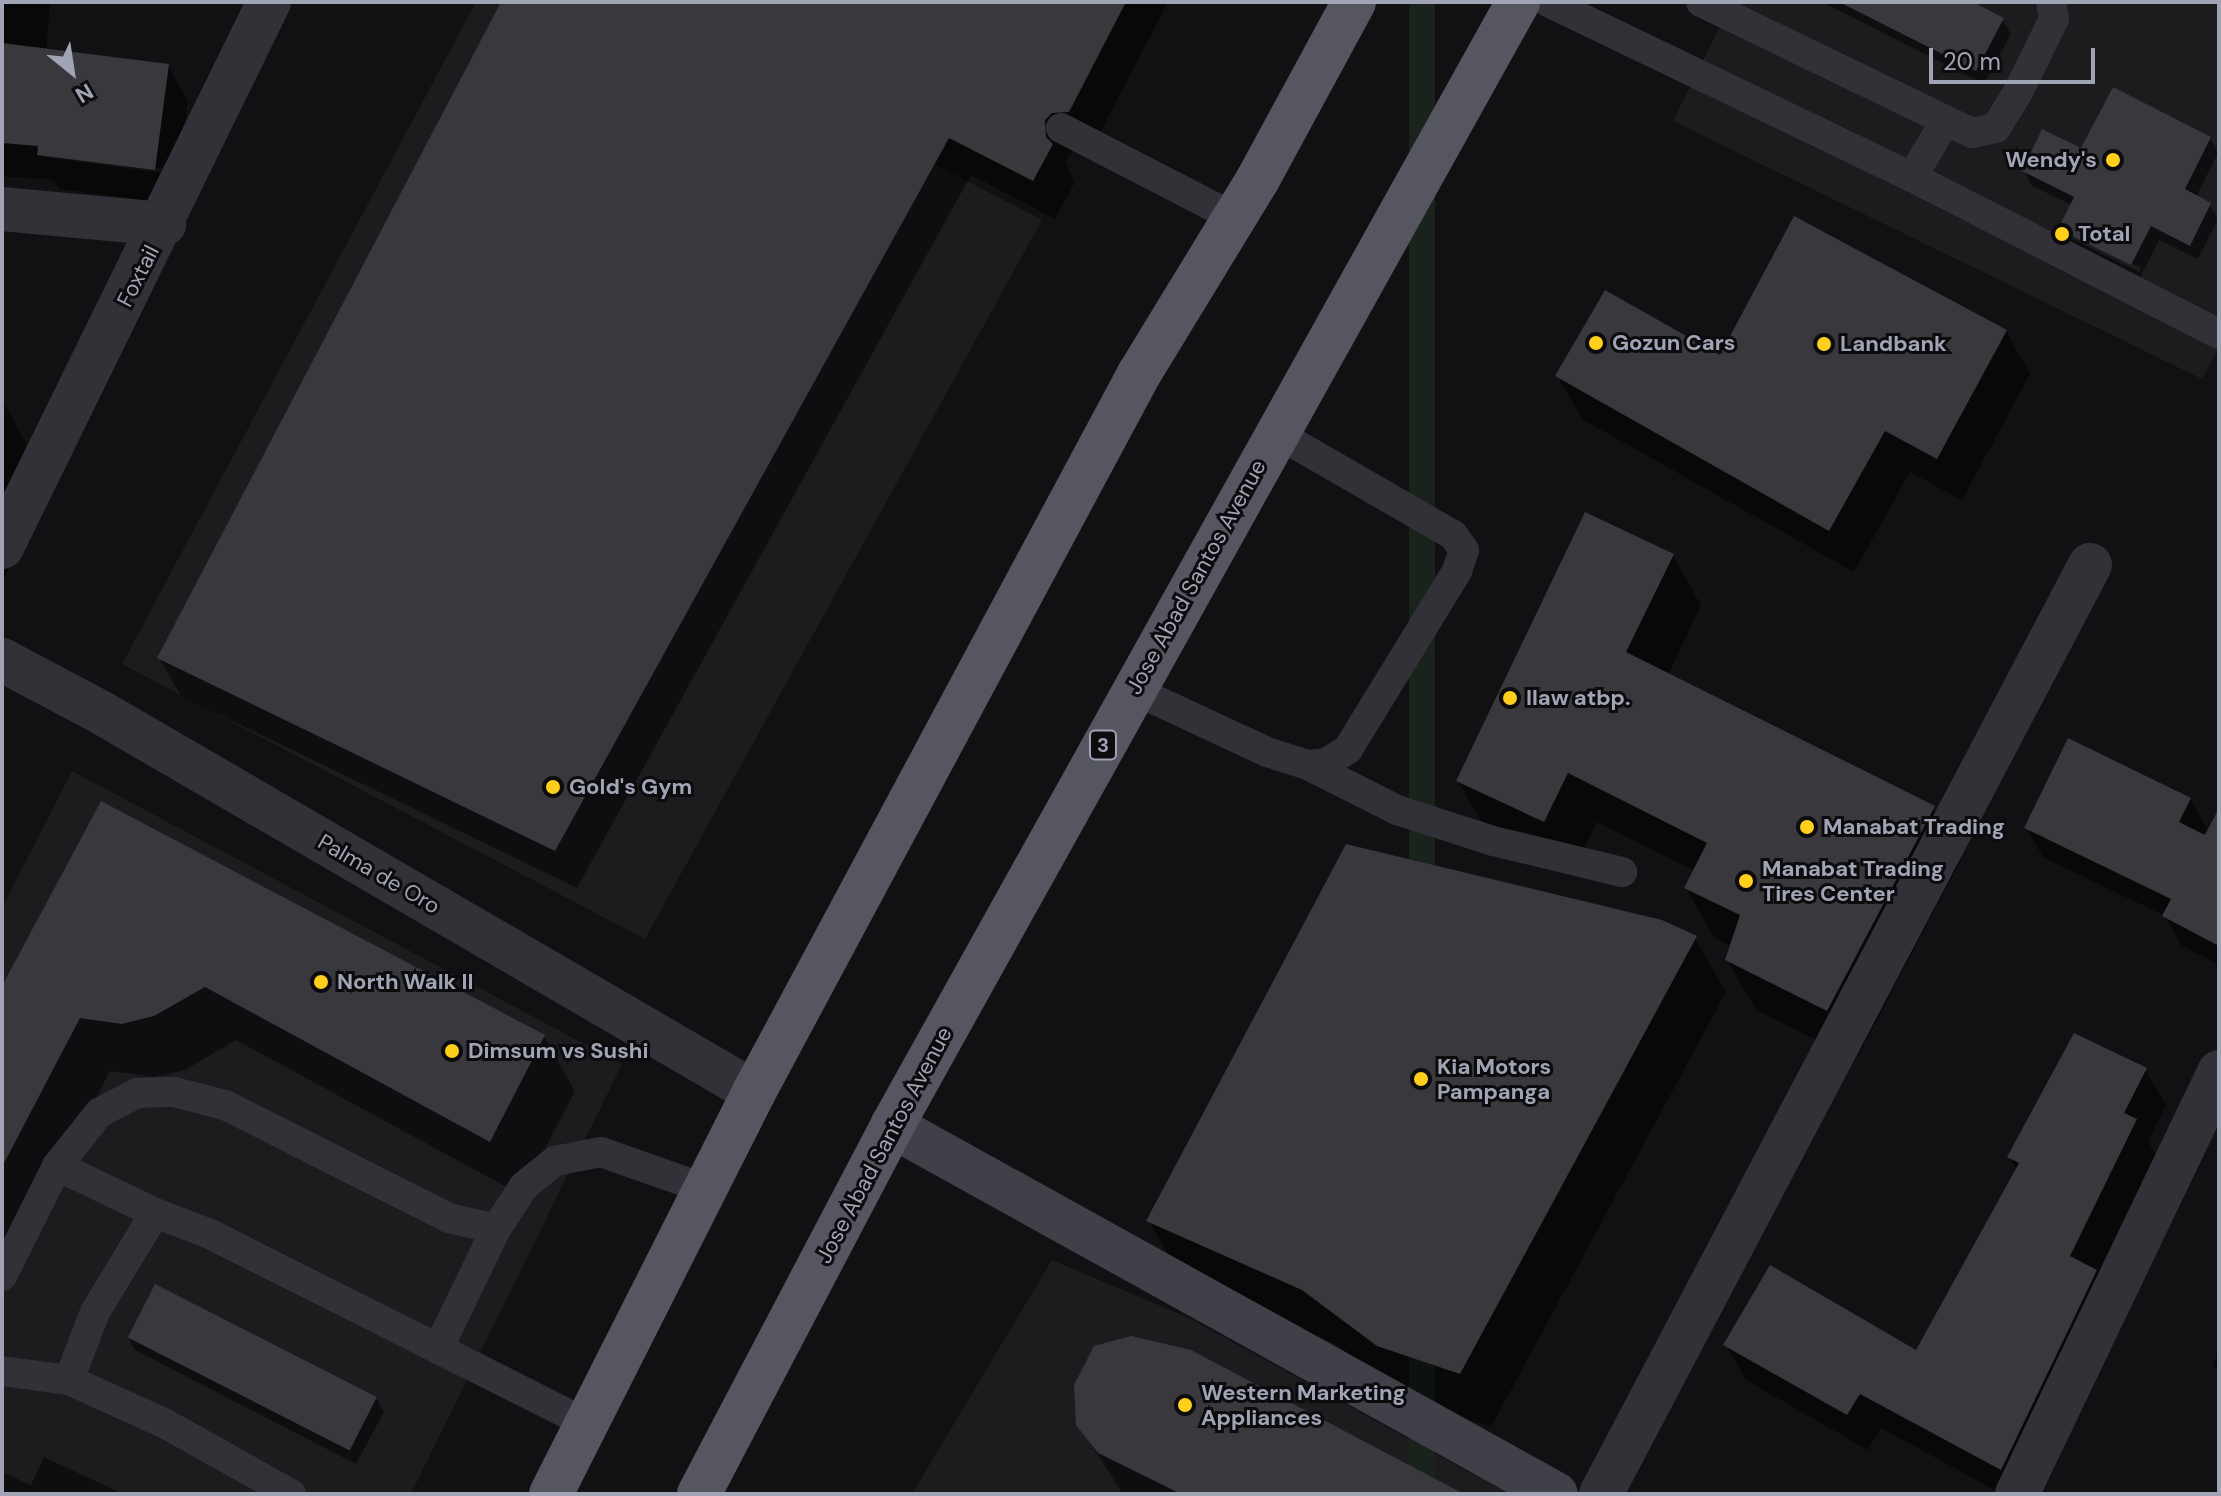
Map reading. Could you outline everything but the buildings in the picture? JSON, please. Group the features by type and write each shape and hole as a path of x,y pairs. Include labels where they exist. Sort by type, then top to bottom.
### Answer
{"highway":[{"path":"551,1494 709,1190 754,1092 1139,374 1235,218 1354,2"},
{"name":"Jose Abad Santos Avenue","path":"699,1494 892,1126 1518,2"}],"main road":[{"path":"892,1126 1530,1489"}],"street":[{"name":"Foxtail","path":"2,547 164,224 269,2"},
{"path":"2,209 164,224"},
{"path":"1601,1494 2090,565"},
{"name":"Palma de Oro","path":"2,660 102,713 754,1092"},
{"path":"2017,1494 2219,1072"}],"lane":[{"path":"1548,2 1912,177 2219,334"},
{"path":"1701,2 1972,133 1996,128 2038,57 2054,19 2051,2"},
{"path":"1912,177 1946,120"},
{"path":"1061,128 1235,218"},
{"path":"1276,433 1453,535 1464,550 1457,571 1348,749 1326,763 1308,765"},
{"path":"1134,690 1267,752 1308,765 1397,810 1493,841 1622,872"},
{"path":"2,1276 57,1166 99,1113 137,1093 174,1092 225,1105 449,1218 496,1229"},
{"path":"438,1349 496,1229 524,1186 555,1161 601,1152 709,1190"},
{"path":"57,1166 155,1213 210,1234 587,1424"},
{"path":"69,1380 95,1312 155,1213"},
{"path":"2,1371 69,1380 166,1424 291,1494"}],"shaded area":[{"path":"476,2 622,2 1042,220 645,939 122,664"},
{"path":"1409,2 1435,2 1435,1494 1409,1494"},
{"name":"Total","path":"1732,2 2219,2 2219,347 2202,379 1673,121"},
{"name":"North Walk II","path":"72,771 622,1064 411,1494 2,1494 2,908"},
{"path":"1052,1260 1189,1318 1474,1475 1553,1494 912,1494"}],"place":[{"name":"Wendy's","path":"2113,160"},
{"name":"Total","path":"2062,234"},
{"name":"Gozun Cars","path":"1596,343"},
{"name":"Landbank","path":"1824,344"},
{"name":"Ilaw atbp.","path":"1510,698"},
{"name":"Gold's Gym","path":"553,787"},
{"name":"Manabat Trading","path":"1807,827"},
{"name":"Manabat Trading Tires Center","path":"1746,881"},
{"name":"North Walk II","path":"321,982"},
{"name":"Dimsum vs Sushi","path":"452,1051"},
{"name":"Kia Motors Pampanga","path":"1421,1079"},
{"name":"Western Marketing Appliances","path":"1185,1405"}]}
